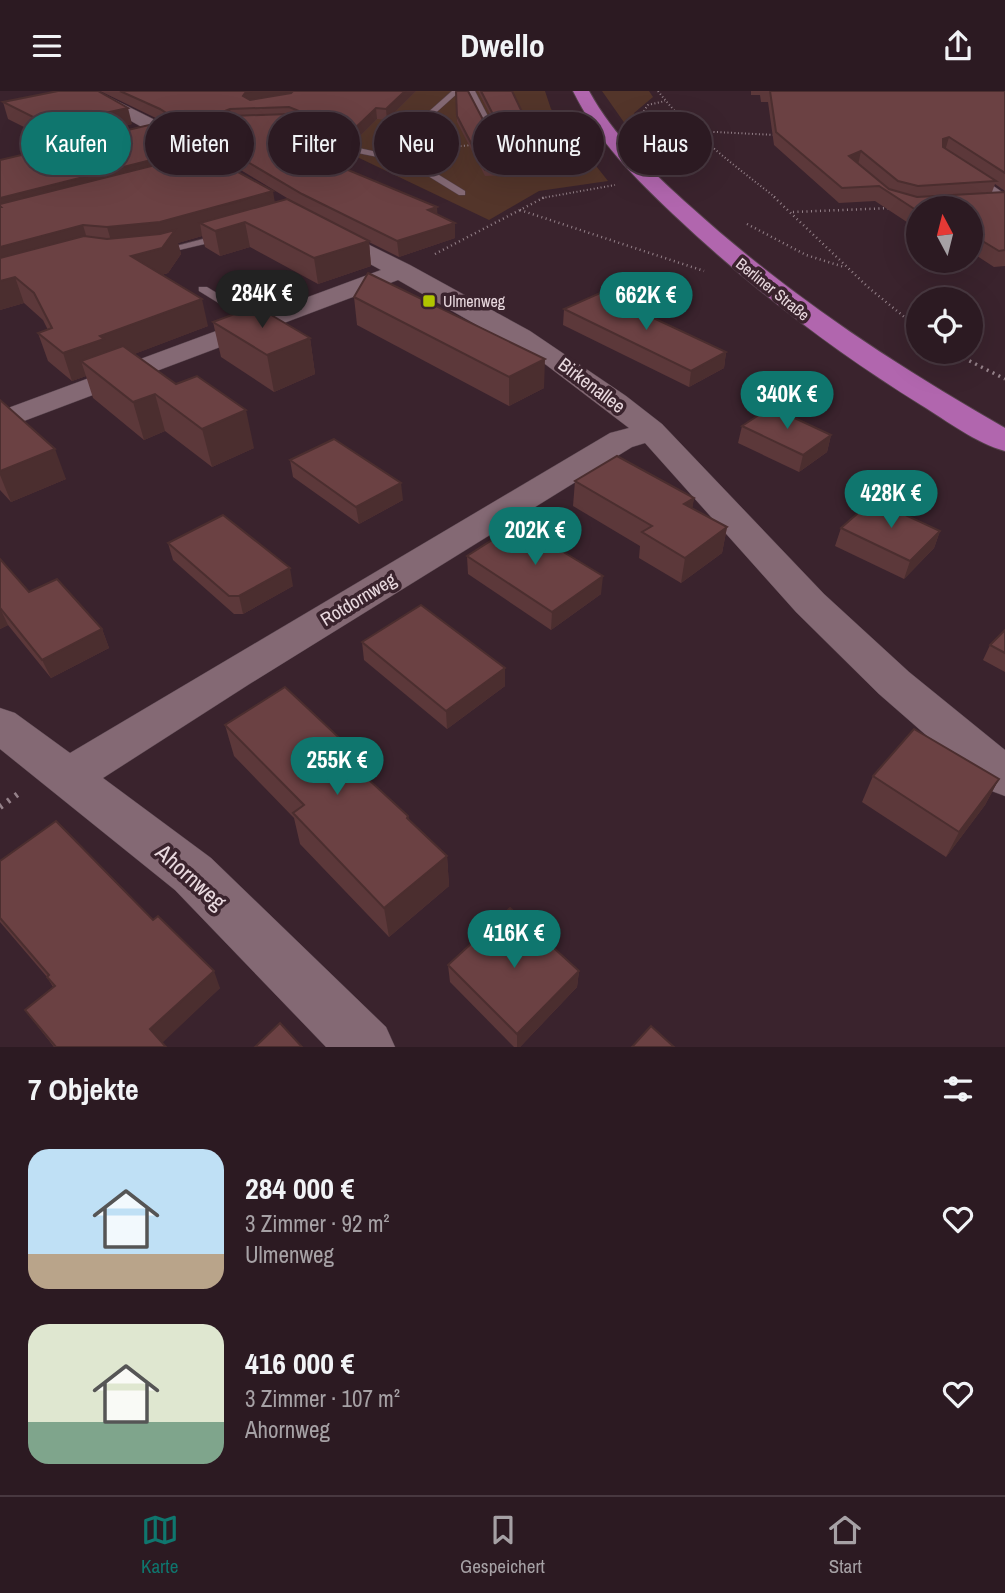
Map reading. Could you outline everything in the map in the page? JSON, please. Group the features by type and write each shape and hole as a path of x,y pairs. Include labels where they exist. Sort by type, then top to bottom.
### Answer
{"highway":[{"name":"Berliner Straße","path":"581,91 596,118 634,164 746,268 836,339 1005,441"}],"street":[{"path":"100,99 145,122"},
{"path":"219,175 261,194"},
{"name":"Birkenallee","path":"308,221 414,264 598,388 651,431 810,603 894,683 1005,777"},
{"path":"0,421 414,264"},
{"name":"Rotdornweg","path":"49,781 236,672 621,440 651,431"},
{"name":"Ahornweg","path":"0,725 49,781 193,874 366,1047"}],"lane":[{"path":"432,112 456,91"},
{"path":"471,91 482,112"},
{"path":"964,170 1004,201"},
{"path":"433,175 462,193"},
{"path":"987,202 1004,201"},
{"path":"143,255 237,232"},
{"path":"203,289 261,323"}],"path":[{"path":"658,91 676,112"},
{"path":"644,112 648,105 665,101"},
{"path":"712,132 776,135"},
{"path":"712,145 791,212 906,320"},
{"path":"414,264 546,196 615,185"},
{"path":"791,212 902,207"},
{"path":"519,210 705,271"},
{"path":"737,217 758,232 806,255 847,267"},
{"path":"976,364 1005,379"},
{"path":"0,807 49,781"}],"shaded area":[{"path":"209,91 545,91 553,112 473,112 473,175 603,175 608,181 539,191 489,220 395,175 459,175 459,112 374,112 374,165 360,158 360,112 268,112 268,116"},
{"path":"602,91 649,91 653,97 635,112 618,114"}],"building":[{"path":"58,91 98,91 128,108 109,112 23,112 3,102"},
{"path":"120,91 252,91 243,96 250,100 293,91 405,91 386,109 376,108 360,123 360,112 301,112 289,107 230,109 222,112 165,112"},
{"path":"468,91 479,112 473,112 473,147 459,120 456,92"},
{"path":"481,91 512,91 522,112 492,112"},
{"path":"770,91 1005,91 1005,173 949,137 943,139 943,147 996,181 918,186 898,181 861,151 849,156 889,189 914,196 906,196 906,204 879,186 842,188 776,132"},
{"path":"254,115 268,115 268,174 254,166"},
{"path":"145,126 145,162 131,165 131,129"},
{"path":"21,155 21,175 92,175 0,198 0,160"},
{"path":"145,168 145,175 244,175 273,191 160,222 107,227 83,225 0,247 0,204 115,175 131,175 131,171"},
{"path":"270,175 360,175 437,207 428,210 455,223 397,241"},
{"path":"1005,192 1005,250 999,251 984,242 984,196 935,196"},
{"path":"287,199 369,241 314,258 245,222 215,231 200,223"},
{"path":"175,230 162,248 131,256 202,299 100,336 104,339 63,353 38,333 52,328 34,293 15,277 0,281 0,258 84,236 107,239"},
{"path":"368,273 545,359 509,377 354,297"},
{"path":"600,293 726,352 691,371 564,309"},
{"path":"256,306 310,338 267,355 213,322"},
{"path":"123,346 176,384 197,376 246,410 202,429 155,394 133,402 81,361"},
{"path":"0,400 55,449 0,471"},
{"path":"771,407 831,435 803,455 742,426"},
{"path":"334,439 401,483 356,507 290,460"},
{"path":"617,456 694,498 684,504 727,527 685,558 642,532 652,526 575,481"},
{"path":"873,500 940,531 910,561 841,528"},
{"path":"223,515 290,568 239,596 229,596 168,543"},
{"path":"517,524 603,576 552,612 467,556"},
{"path":"0,559 29,592 57,579 102,629 42,660 0,608"},
{"path":"421,605 505,668 446,711 362,642"},
{"path":"1005,630 1005,653 990,645"},
{"path":"285,687 365,762 356,768 447,856 384,908 293,813 304,805 225,725"},
{"path":"914,729 999,779 959,832 873,776"},
{"path":"56,821 153,920 158,916 214,971 150,1029 166,1047 56,1047 25,1010 55,986 47,977 49,975 0,918 0,861"},
{"path":"510,908 579,971 517,1034 448,965"},
{"path":"280,1023 302,1047 255,1047"},
{"path":"651,1026 674,1047 632,1047"}],"place":[{"name":"Ulmenweg","path":"429,301"}]}
